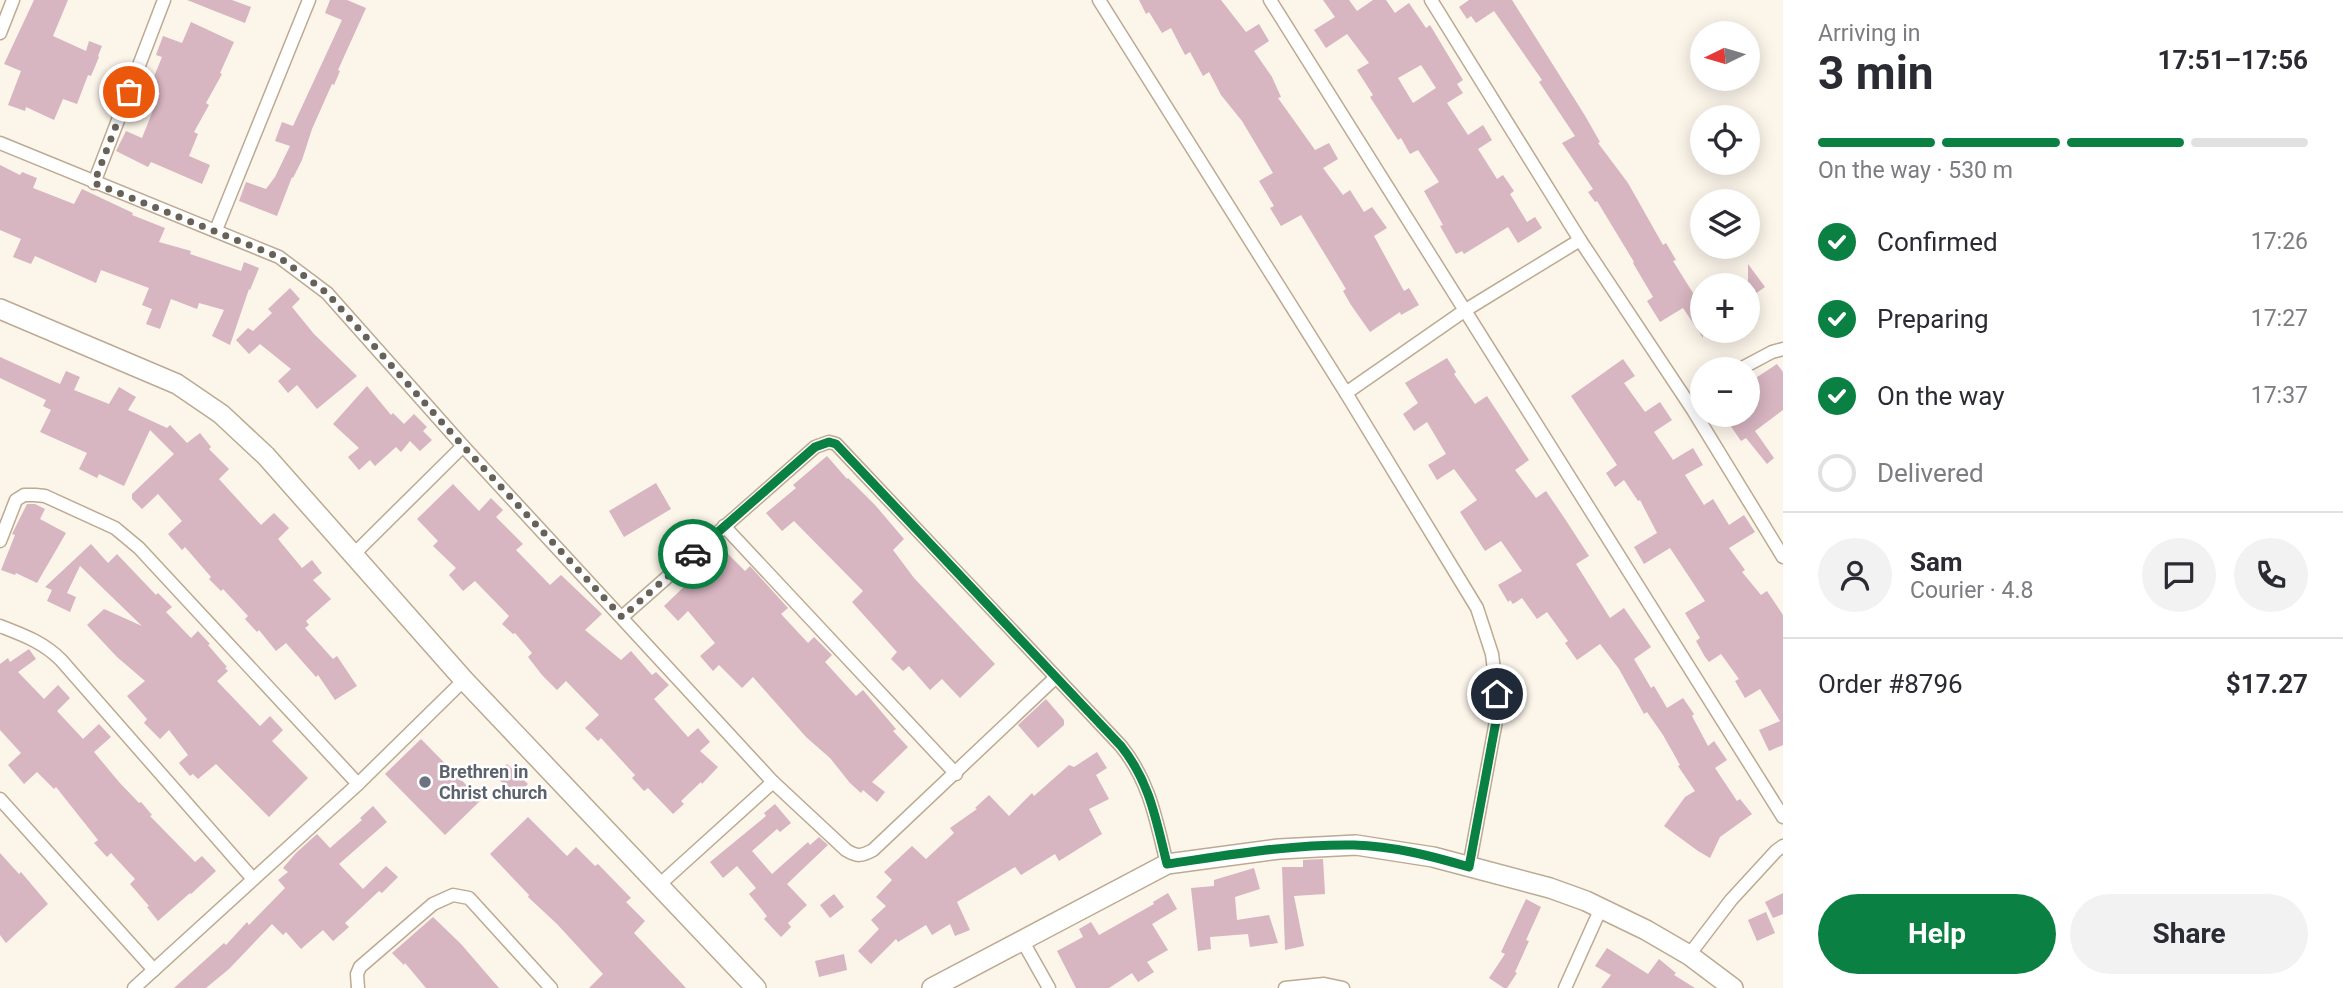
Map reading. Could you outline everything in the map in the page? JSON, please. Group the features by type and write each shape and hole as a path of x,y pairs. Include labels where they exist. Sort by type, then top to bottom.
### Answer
{"street":[{"path":"0,33 13,0"},
{"path":"94,183 164,0"},
{"path":"216,230 309,0"},
{"path":"1099,0 1346,393 1477,608 1492,654 1497,694 1496,721 1469,867"},
{"path":"1270,0 1783,817"},
{"path":"1431,0 1580,240 1690,405"},
{"path":"0,143 279,257 327,293 463,446 773,782 855,856 863,856 873,850 1055,678"},
{"path":"1346,393 1464,311 1580,240"},
{"path":"0,309 177,384 201,399 246,435 464,680 756,988"},
{"path":"1760,358 1783,349"},
{"path":"1703,427 1783,557"},
{"path":"622,617 815,447 829,442 836,444 1136,765 1147,788 1167,864"},
{"path":"354,554 463,446"},
{"path":"0,541 16,500 24,495 45,496 115,528 139,548 358,783"},
{"path":"724,526 956,774"},
{"path":"0,626 31,638 56,655 253,879"},
{"path":"134,988 358,783 464,680"},
{"path":"659,885 773,782"},
{"path":"0,799 154,970"},
{"path":"932,988 1167,864 1279,849 1356,845 1433,857 1550,888 1601,908 1689,955 1733,988"},
{"path":"1689,955 1731,900 1783,846"},
{"path":"358,988 357,974 360,967 433,904 453,895 468,898 551,988"},
{"path":"1565,988 1601,908"},
{"path":"1022,940 1049,988"},
{"path":"1285,988 1324,984 1343,988"}],"building":[{"path":"34,0 68,0 53,36 86,51 89,41 102,46 77,104 63,99 54,120 26,107 25,111 8,105 21,71 4,64"},
{"path":"187,0 232,0 251,7 245,23"},
{"path":"330,0 347,0 366,8 277,216 239,201 246,182 266,189 290,146 275,141 282,122 293,126 342,20 325,13"},
{"path":"1139,0 1221,0 1246,32 1259,24 1269,41 1254,51 1272,77 1281,97 1278,98 1315,150 1329,143 1338,159 1323,168 1343,195 1350,190 1364,212 1372,207 1387,228 1374,236 1404,291 1409,288 1419,305 1401,315 1400,312 1370,332 1351,305 1343,291 1346,289 1301,215 1281,226 1270,208 1274,206 1259,181 1273,173 1242,121 1221,95 1209,72 1203,76 1190,52 1185,55 1171,28 1162,33 1149,12 1146,14"},
{"path":"1323,0 1349,0 1357,11 1373,0 1386,0 1395,13 1409,3 1426,28 1430,25 1463,80 1457,84 1463,93 1447,103 1468,135 1483,125 1492,140 1478,149 1497,179 1503,175 1514,191 1510,194 1527,222 1535,217 1542,228 1518,243 1508,227 1464,254 1462,251 1456,254 1424,191 1439,182 1418,150 1410,154 1401,138 1398,140 1370,97 1373,95 1357,70 1369,63 1347,34 1326,48 1314,30 1335,17","holes":["1421,65 1436,88 1413,103 1398,78"]},
{"path":"1469,0 1512,0 1584,114 1600,142 1598,143 1628,183 1663,245 1666,243 1676,260 1673,261 1690,288 1690,318 1683,308 1660,322 1647,301 1653,297 1634,262 1597,201 1595,202 1588,192 1593,189 1562,143 1575,136 1539,82 1542,80 1494,11 1476,23 1471,16 1467,19 1459,7"},
{"path":"191,22 234,42 220,73 222,74 206,103 209,105 194,132 198,134 189,156 210,165 202,184 151,162 148,167 116,151 126,131 142,138 160,93 149,89 162,57 156,55 163,36 182,43"},
{"path":"0,165 20,175 22,172 37,178 33,188 74,204 82,189 133,213 132,215 165,228 159,242 191,251 190,254 241,271 244,262 259,268 230,345 212,336 224,310 199,303 197,309 171,299 160,329 146,324 152,309 142,305 149,288 101,270 96,283 35,256 31,264 13,257 21,239 0,230"},
{"path":"290,288 300,299 292,307 314,334 357,376 317,409 297,385 288,393 278,381 291,369 260,344 249,354 236,340 248,328 253,331 272,313 268,309"},
{"path":"0,357 60,384 66,371 80,377 74,390 109,404 119,387 136,397 128,410 167,428 170,425 187,443 200,433 211,447 209,449 229,469 219,479 261,525 274,513 289,528 278,539 302,568 312,560 322,573 313,580 331,599 306,621 309,625 305,628 333,659 337,656 357,686 335,700 318,675 316,677 286,643 276,651 259,630 257,632 245,619 248,616 223,589 221,591 209,579 211,577 185,547 182,550 168,534 182,521 158,494 142,509 132,499 132,494 174,454 150,430 124,486 99,474 97,478 79,469 87,453 40,432 51,410 43,406 46,400 0,378"},
{"path":"1447,358 1456,372 1454,374 1475,404 1487,396 1529,460 1515,470 1536,498 1546,491 1589,556 1576,564 1610,618 1624,608 1651,647 1634,659 1651,688 1654,686 1667,708 1683,698 1694,714 1692,716 1708,746 1714,741 1727,760 1715,768 1737,801 1740,799 1752,814 1720,837 1710,858 1664,826 1685,797 1695,791 1678,766 1680,765 1663,735 1647,712 1644,714 1619,669 1600,644 1577,660 1565,643 1568,641 1547,612 1537,619 1522,598 1513,604 1510,600 1508,602 1498,585 1522,571 1501,541 1485,551 1460,512 1477,500 1454,469 1437,480 1428,465 1446,454 1427,422 1414,431 1403,414 1418,403 1405,383"},
{"path":"1623,359 1635,376 1624,383 1645,412 1660,402 1672,420 1654,432 1673,460 1693,448 1703,465 1685,475 1704,505 1713,499 1729,525 1744,515 1755,532 1729,548 1745,570 1742,572 1761,595 1767,591 1783,615 1783,745 1769,751 1759,730 1780,721 1760,689 1745,698 1735,681 1739,679 1721,654 1709,662 1705,657 1696,641 1700,638 1685,613 1705,601 1670,548 1644,564 1634,547 1657,533 1640,500 1638,501 1624,480 1615,487 1606,473 1617,465 1571,396"},
{"path":"1777,364 1783,372 1783,410 1755,431 1774,458 1767,464 1746,438 1741,441 1731,427 1760,427 1760,375"},
{"path":"367,386 391,415 393,413 404,424 414,414 427,427 423,431 432,440 420,451 410,441 401,452 396,447 375,466 370,460 359,470 348,457 359,448 333,424"},
{"path":"827,456 904,539 893,550 914,578 995,664 960,698 942,679 930,690 909,666 903,671 891,659 897,652 852,602 863,591 794,521 782,531 766,513 796,488 793,485"},
{"path":"656,483 671,509 624,537 609,511"},
{"path":"453,484 479,511 491,498 503,510 496,517 523,544 516,550 550,585 561,575 602,614 585,630 621,660 631,651 652,675 656,672 669,685 654,699 688,737 698,728 710,742 700,751 718,767 681,801 684,804 673,814 648,788 644,791 632,778 635,775 601,738 598,741 585,728 599,715 566,681 557,690 542,675 528,657 532,653 515,633 502,624 509,616 475,581 463,591 449,575 456,568 433,546 438,541 417,519"},
{"path":"27,504 35,504 45,509 40,519 66,533 37,583 16,573 15,575 1,570 15,535 12,534"},
{"path":"91,544 108,563 117,554 156,595 158,593 172,607 166,612 191,638 198,631 227,667 225,668 228,671 217,681 260,726 270,716 283,730 272,741 308,778 269,817 216,764 198,779 193,774 190,776 179,763 188,755 169,730 160,739 144,723 147,719 127,696 145,681 117,657 87,625 104,609 142,626 80,566 67,593 76,597 70,612 47,601 52,590 45,587"},
{"path":"715,546 719,550 722,548 745,571 750,566 788,608 781,614 808,643 814,637 832,655 825,662 856,696 863,690 908,747 872,782 885,792 877,802 850,783 830,758 806,737 753,677 742,688 719,665 713,671 700,656 715,643 688,611 678,621 664,606 690,581 683,575"},
{"path":"29,649 36,659 18,672 44,699 58,685 70,698 57,711 83,739 99,724 111,737 94,752 195,862 202,856 216,871 158,921 130,884 135,879 111,853 107,857 94,843 98,840 56,787 54,789 37,772 24,784 8,765 21,753 0,730 0,664 8,658 10,662"},
{"path":"1046,699 1064,720 1064,725 1038,748 1018,725"},
{"path":"421,739 481,800 445,835 385,774"},
{"path":"1097,752 1107,768 1096,775 1109,799 1089,809 1102,834 1059,861 1055,854 1021,875 1015,867 957,902 970,930 955,936 950,924 932,935 926,925 898,942 896,939 871,964 858,951 879,929 871,920 886,906 876,897 892,880 884,872 912,846 926,859 954,833 950,828 977,809 975,808 989,795 1009,816 1032,793 1034,796 1069,765 1074,767"},
{"path":"507,764 528,784 516,796 495,776"},
{"path":"775,804 791,823 780,832 777,829 752,851 772,874 808,842 810,845 819,837 828,845 787,884 807,905 788,923 791,927 781,937 764,919 767,916 749,894 756,888 737,866 723,878 710,862 766,816 764,813"},
{"path":"373,806 387,822 339,864 363,889 386,866 398,877 345,923 349,927 333,941 323,930 301,949 286,932 283,935 272,924 229,969 206,988 174,988 224,943 226,945 247,922 249,925 285,888 278,880 288,872 283,868 296,853 317,834 330,848 362,820 360,818"},
{"path":"528,817 567,856 576,847 595,866 598,864 631,898 626,902 645,921 634,933 686,988 589,988 603,974 490,854"},
{"path":"0,853 19,874 21,872 48,904 6,943 0,935"},
{"path":"1323,859 1325,894 1294,896 1304,946 1285,950 1282,867 1303,867 1303,860"},
{"path":"1254,868 1260,889 1235,897 1237,920 1269,915 1278,943 1250,947 1248,934 1210,937 1211,949 1198,951 1191,888 1214,886 1214,880"},
{"path":"1168,893 1177,909 1152,924 1168,950 1147,962 1154,972 1138,982 1132,973 1109,988 1076,988 1057,951 1083,937 1079,929 1091,922 1099,935 1154,904 1153,902"},
{"path":"1783,893 1783,914 1773,918 1765,902"},
{"path":"834,894 844,907 830,918 820,905"},
{"path":"1526,899 1541,907 1526,940 1529,941 1515,972 1517,973 1507,988 1504,988 1489,978 1505,954 1501,952"},
{"path":"1766,912 1775,933 1757,941 1748,920"},
{"path":"433,917 461,944 499,988 426,988 405,963 404,965 392,953"},
{"path":"1607,948 1648,974 1659,959 1676,973 1674,975 1695,988 1601,988 1611,975 1595,966"},
{"path":"844,954 847,970 819,977 815,961"}],"way so far":[{"path":"129,92 94,183 279,257 327,293 463,446 622,617 693,554"}],"place":[{"name":"Brethren in Christ church","path":"425,782"}],"route":[{"path":"693,554 815,447 829,442 841,447 1136,765 1147,788 1167,864 1279,849 1356,845 1433,857 1469,867 1496,721 1497,694"}]}
